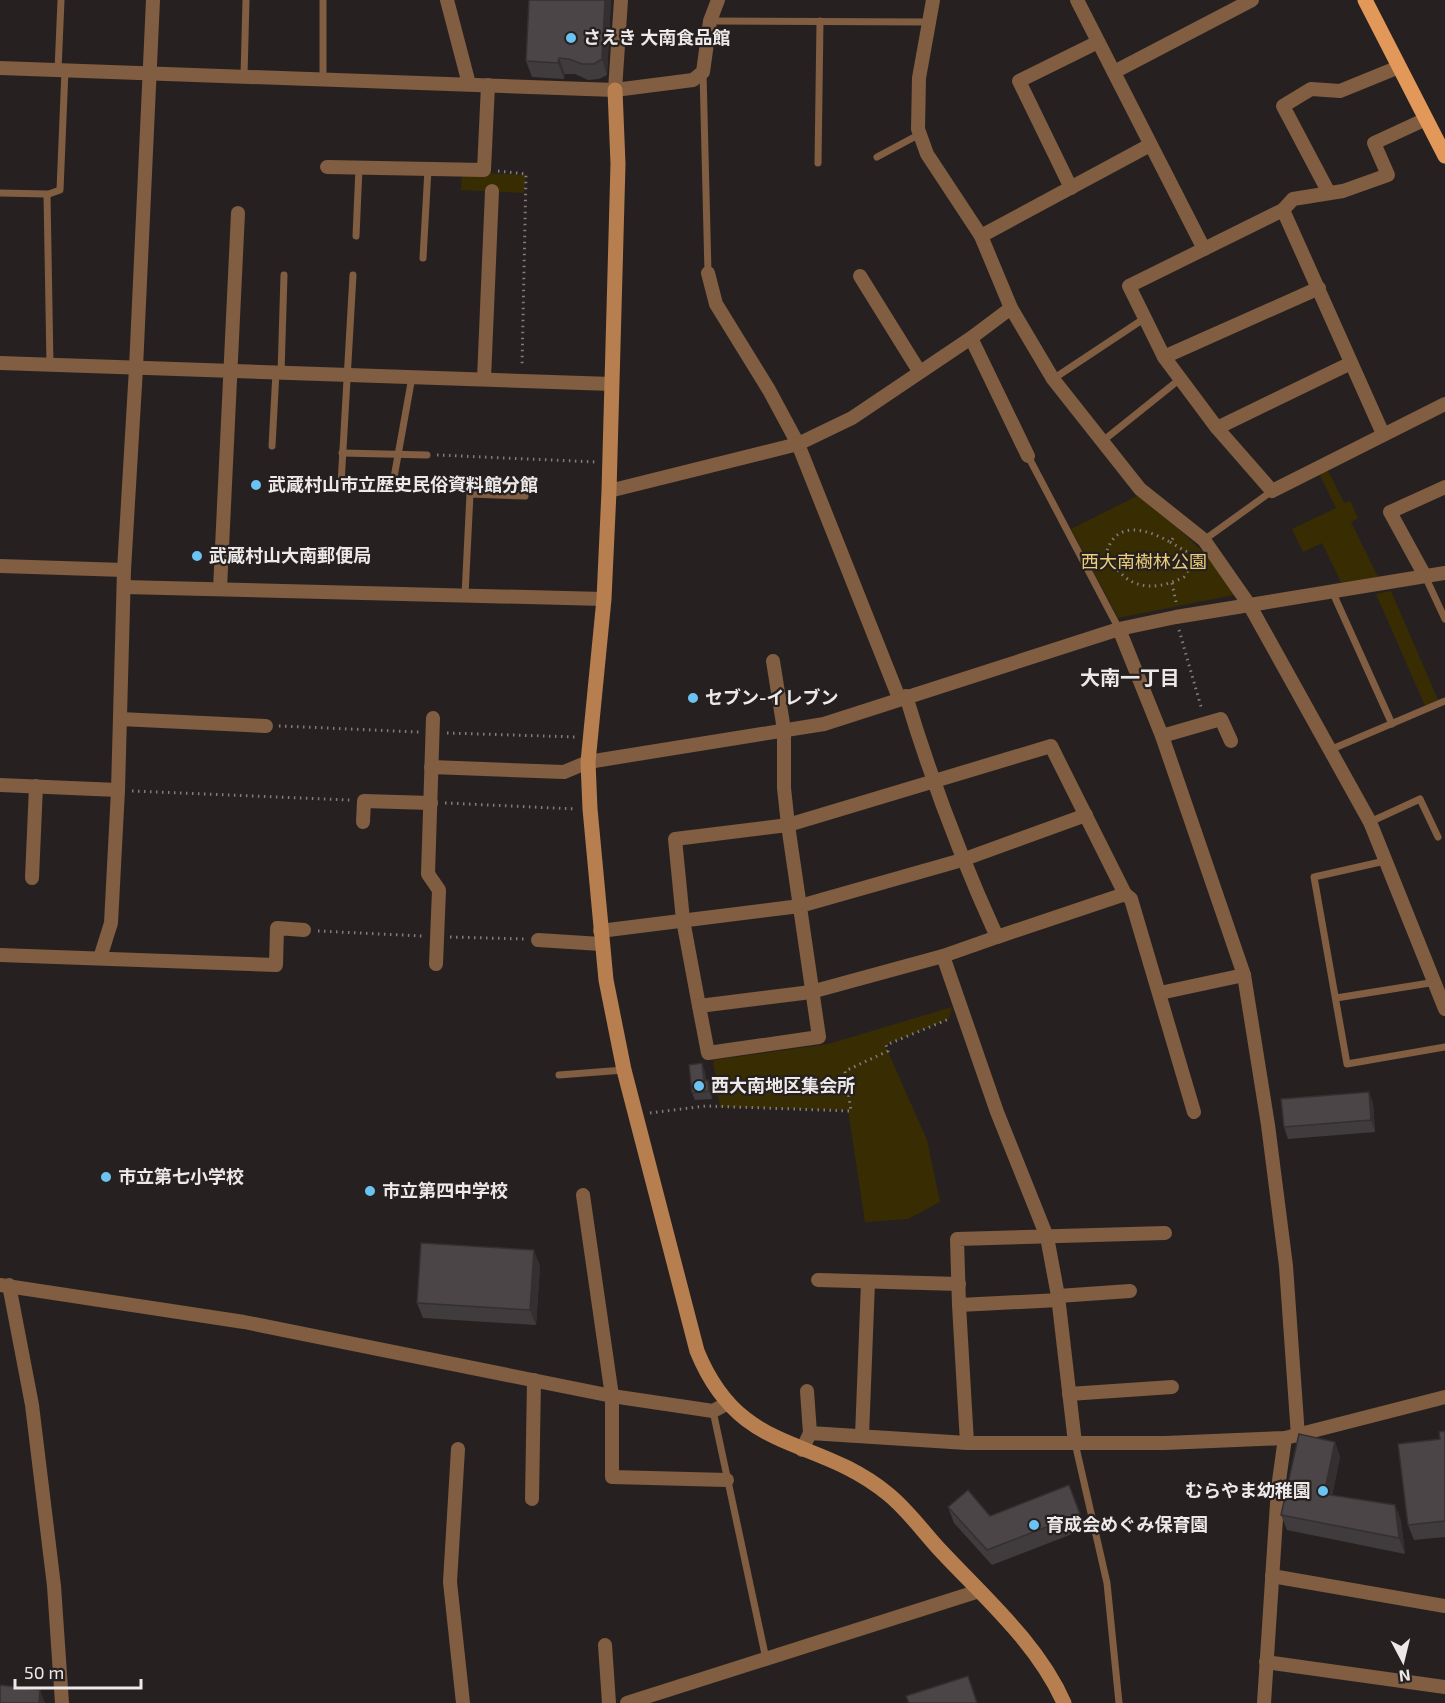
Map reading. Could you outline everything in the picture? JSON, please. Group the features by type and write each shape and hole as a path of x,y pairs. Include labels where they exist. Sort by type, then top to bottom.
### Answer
{"main road":[{"path":"1365,0 1445,156"}],"street":[{"path":"100,958 111,923 118,790 124,570 153,0"},
{"path":"447,0 469,84"},
{"path":"621,0 615,90 618,164 609,491 604,599 588,762 590,809 601,937 624,1070 697,1351 712,1383 728,1403 761,1431 844,1466 888,1494 1035,1654 1064,1703"},
{"path":"0,68 615,90 693,81 703,72 710,21 718,0"},
{"path":"933,0 919,78 920,134 942,180 981,236 1011,308 1053,379 1104,440 1140,489 1204,540 1250,606 1332,749 1370,822 1385,861 1440,980 1445,1009"},
{"path":"1077,0 1204,249"},
{"path":"1218,0 1225,13"},
{"path":"1114,72 1251,0"},
{"path":"1071,188 1019,81 1098,42"},
{"path":"1329,193 1283,106 1311,89 1340,91 1399,67"},
{"path":"327,167 484,170 488,85"},
{"path":"1426,119 1374,143 1388,175 1329,193 1293,199 1283,210 1129,286 1164,357 1217,428 1272,491 1445,404"},
{"path":"981,236 1150,145"},
{"path":"484,379 492,191"},
{"path":"1283,210 1383,434"},
{"path":"220,589 238,213"},
{"path":"708,273 716,304 769,390 798,444 902,697 962,860 996,937"},
{"path":"860,276 919,372"},
{"path":"1164,357 1319,288"},
{"path":"609,491 798,444 852,418 971,338 1011,308"},
{"path":"971,338 1028,456"},
{"path":"0,363 612,384"},
{"path":"1217,428 1351,363"},
{"path":"1425,576 1390,512 1445,487"},
{"path":"0,566 124,570"},
{"path":"431,766 564,772 588,762 824,724 1119,629 1177,617 1445,573"},
{"path":"124,587 604,599"},
{"path":"1119,629 1162,736 1244,975 1268,1125 1286,1266 1292,1437 1278,1488 1264,1703"},
{"path":"773,662 784,730 784,788 788,825 819,1037 708,1053 683,920 675,838 788,825 1051,746 1125,894 1131,899 1194,1113"},
{"path":"433,718 428,874 439,890 436,964"},
{"path":"120,719 266,726"},
{"path":"1162,736 1221,719 1231,741"},
{"path":"0,785 118,790"},
{"path":"32,878 36,786"},
{"path":"363,822 364,801 430,803"},
{"path":"538,940 601,937 683,920 800,906 962,860 1086,815"},
{"path":"699,1006 811,992 944,956 1125,894"},
{"path":"0,955 276,965 277,928 304,930"},
{"path":"944,956 997,1112 1047,1237 1059,1298 1076,1443"},
{"path":"1160,993 1244,975"},
{"path":"583,1195 612,1396 612,1477 727,1480"},
{"path":"967,1443 957,1239 1165,1233"},
{"path":"818,1280 959,1284"},
{"path":"862,1436 868,1282"},
{"path":"62,1703 54,1586 32,1405 4,1285 244,1322 612,1396 713,1411 728,1403"},
{"path":"959,1305 1130,1291"},
{"path":"532,1499 534,1380"},
{"path":"1069,1394 1172,1388"},
{"path":"802,1450 810,1433 807,1391"},
{"path":"810,1433 967,1443 1165,1443 1292,1437 1445,1397"},
{"path":"458,1449 450,1582 463,1703"},
{"path":"1272,1576 1445,1606"},
{"path":"627,1703 979,1591"},
{"path":"605,1645 609,1703"},
{"path":"1266,1662 1445,1687"}],"lane":[{"path":"0,193 46,195 60,190 61,0"},
{"path":"244,76 246,0"},
{"path":"322,79 323,0"},
{"path":"710,21 930,22"},
{"path":"818,163 820,21"},
{"path":"703,72 708,273"},
{"path":"878,158 920,134"},
{"path":"356,236 359,168"},
{"path":"423,258 428,169"},
{"path":"46,195 50,365"},
{"path":"272,446 284,275"},
{"path":"341,484 353,275"},
{"path":"1053,379 1145,318"},
{"path":"393,483 411,377"},
{"path":"1104,440 1180,379"},
{"path":"342,453 427,455"},
{"path":"1028,456 1119,629"},
{"path":"1204,540 1272,491"},
{"path":"465,595 470,494 525,496"},
{"path":"1425,576 1445,619"},
{"path":"1332,591 1392,724"},
{"path":"1332,749 1445,702"},
{"path":"1370,822 1420,799 1438,837"},
{"path":"1385,861 1314,878 1347,1064 1445,1047"},
{"path":"1336,998 1440,980"},
{"path":"560,1075 624,1070"},
{"path":"713,1411 766,1659"},
{"path":"1076,1443 1107,1582 1119,1703"}],"path":[{"path":"484,170 526,174 522,381"},
{"path":"427,455 609,462"},
{"path":"1170,542 1184,525"},
{"path":"1126,530 1143,530 1170,542 1187,552 1192,562 1184,577 1158,586 1139,585 1124,579 1113,567 1107,551 1110,540 1126,530"},
{"path":"1172,583 1177,617 1206,723"},
{"path":"118,790 364,801"},
{"path":"430,803 590,809"},
{"path":"636,1114 706,1106 851,1111 845,1071 888,1052 886,1045 964,1013"}],"green space":[{"path":"462,172 526,175 524,193 461,190"},
{"path":"1326,467 1344,503 1350,501 1358,518 1351,522 1378,577 1342,584 1322,543 1303,552 1292,529 1336,508 1318,471"},
{"name":"西大南樹林公園","path":"1139,495 1205,553 1239,594 1118,618 1071,529"},
{"path":"1391,591 1438,700 1425,706 1376,594"},
{"path":"952,1007 949,1019 885,1045 927,1140 940,1202 908,1219 865,1222 848,1110 720,1107 713,1060 828,1044"}],"building":[{"path":"529,0 605,0 602,59 594,64 582,64 559,58 558,63 526,61"},
{"path":"702,1063 704,1081 708,1080 709,1091 692,1093 689,1065"},
{"path":"1369,1092 1371,1120 1284,1127 1281,1099"},
{"path":"421,1243 534,1250 530,1310 417,1303"},
{"path":"1445,1431 1445,1521 1408,1525 1398,1444 1440,1439 1439,1432"},
{"path":"1299,1434 1335,1442 1324,1494 1395,1505 1399,1538 1281,1515"},
{"path":"1069,1485 1080,1514 987,1550 948,1507 968,1490 990,1516"},
{"path":"968,1676 977,1703 909,1703 906,1696"},
{"path":"0,1685 40,1690 39,1703 0,1703"}],"place":[{"name":"さえき 大南食品館","path":"571,38"},
{"name":"武蔵村山市立歴史民俗資料館分館","path":"256,485"},
{"name":"武蔵村山大南郵便局","path":"197,556"},
{"name":"セブン-イレブン","path":"693,698"},
{"name":"西大南地区集会所","path":"699,1086"},
{"name":"市立第七小学校","path":"106,1177"},
{"name":"市立第四中学校","path":"370,1191"},
{"name":"むらやま幼稚園","path":"1323,1491"},
{"name":"育成会めぐみ保育園","path":"1034,1525"}],"district":[{"name":"大南一丁目","path":"1130,678"}]}
